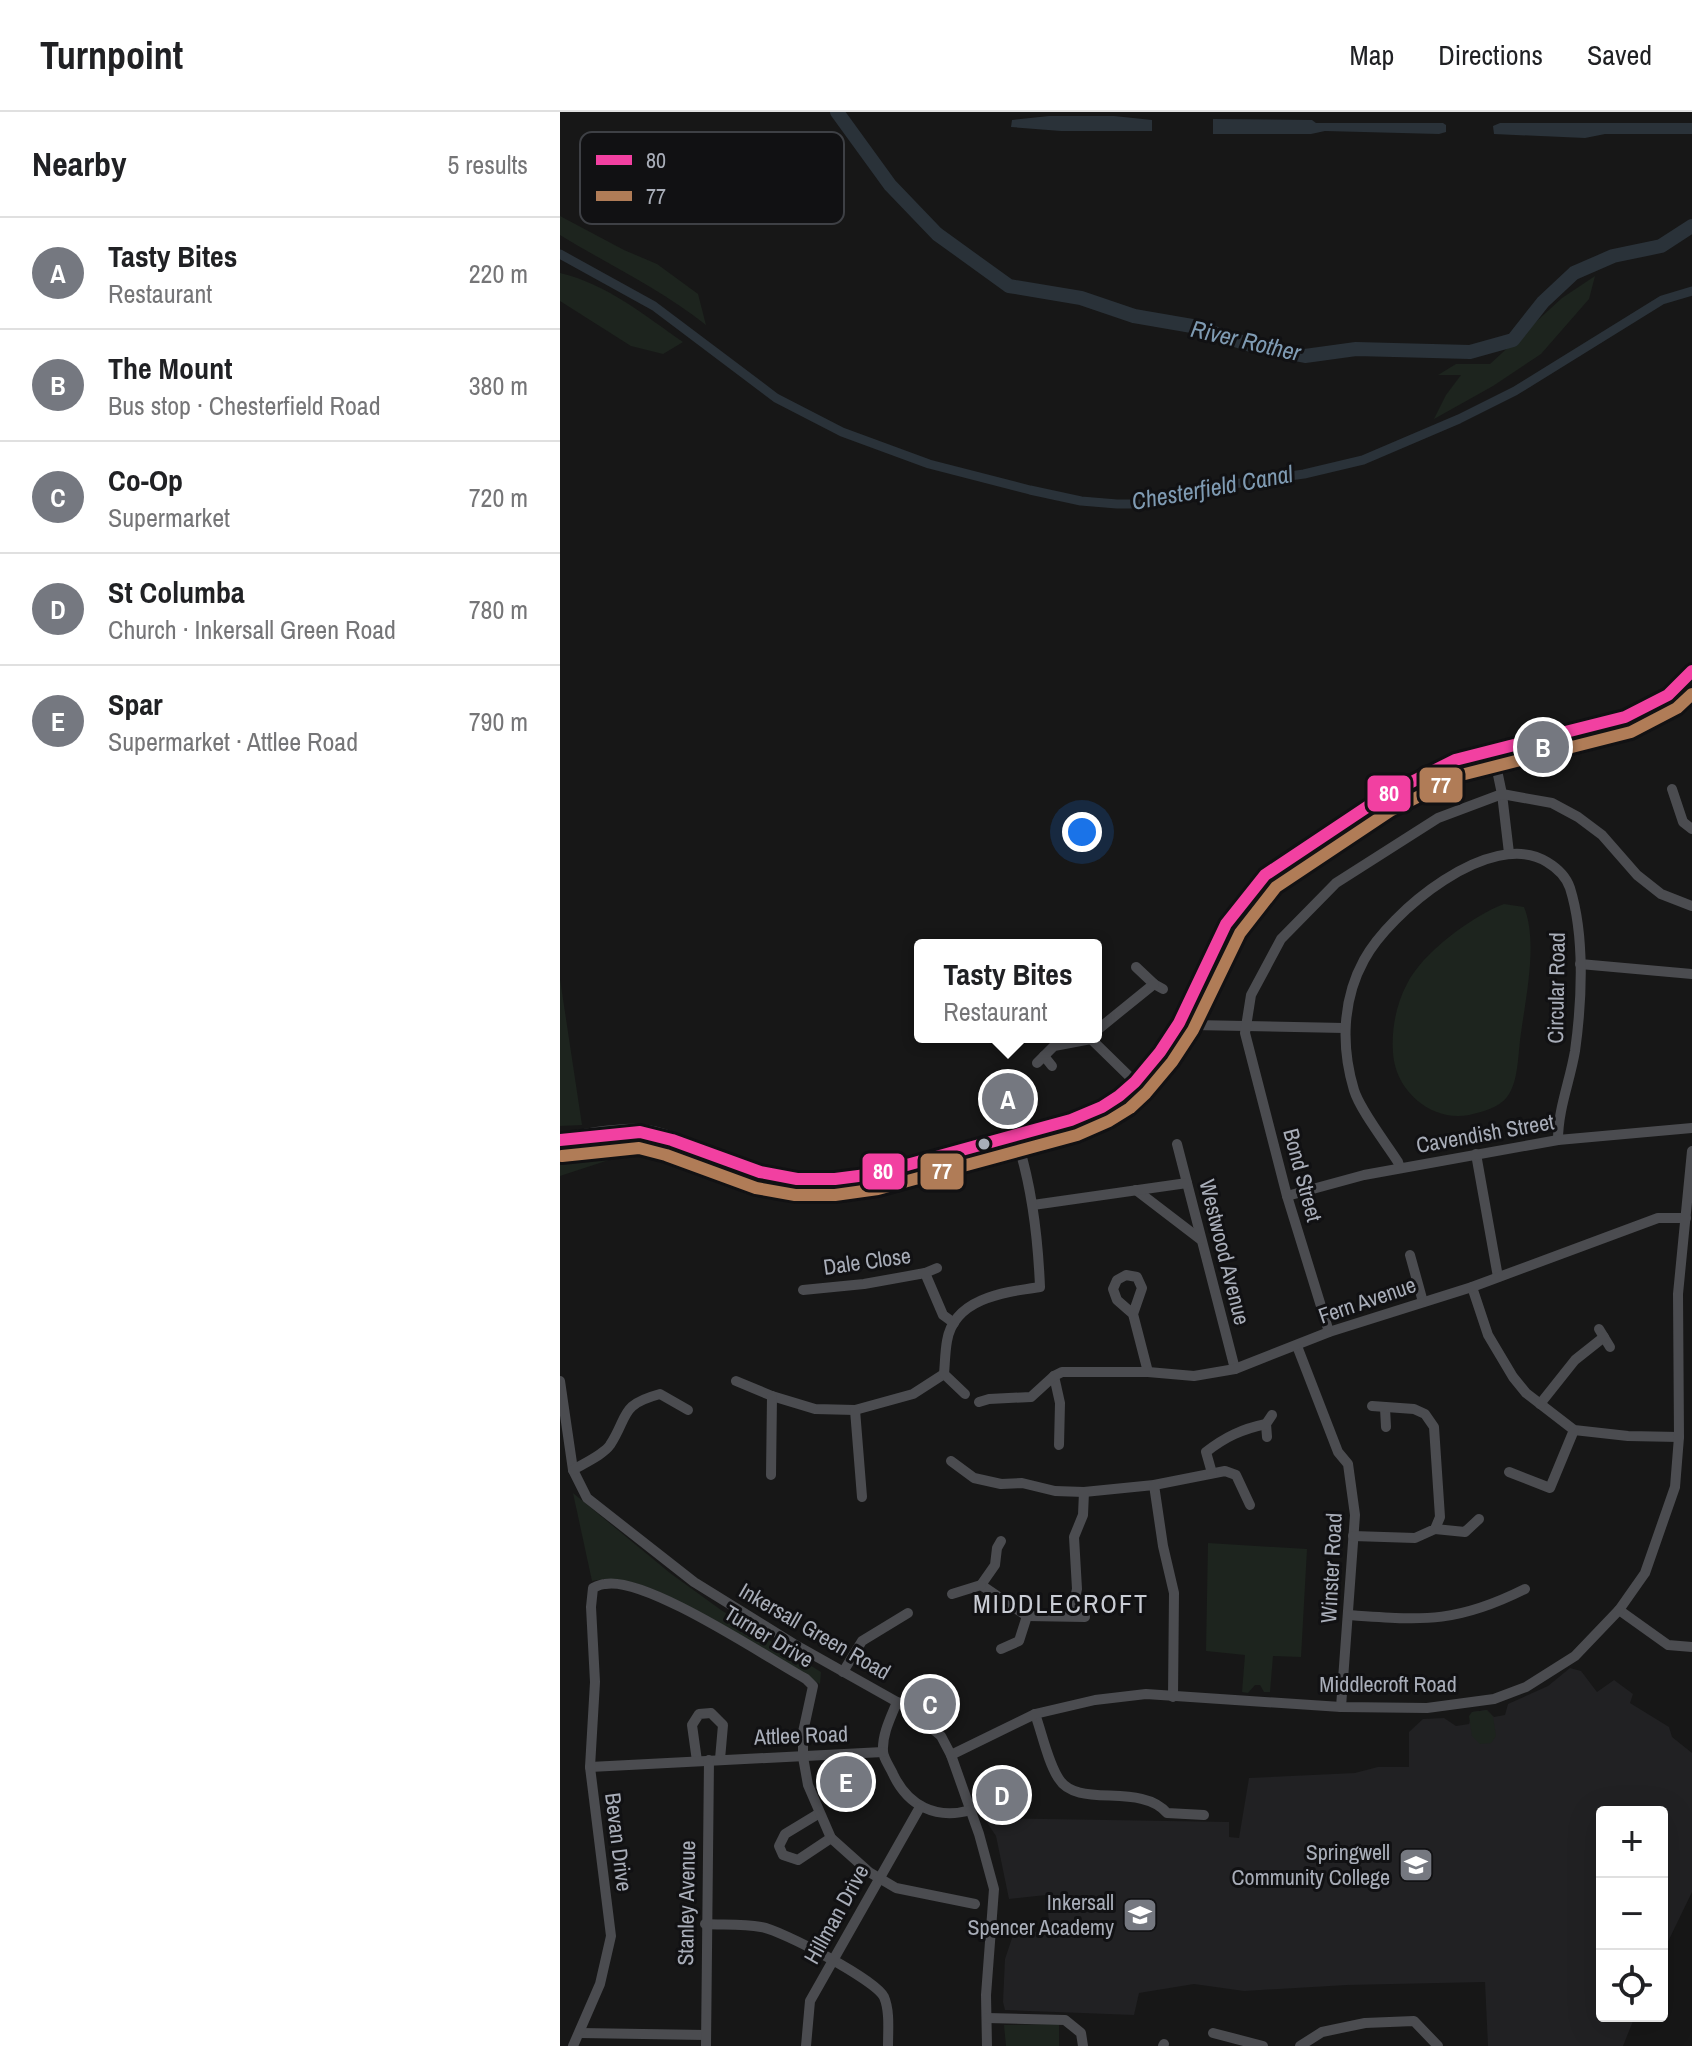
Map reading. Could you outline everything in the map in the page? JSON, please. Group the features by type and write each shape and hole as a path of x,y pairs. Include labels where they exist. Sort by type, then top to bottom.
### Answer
{"highway":[{"path":"560,1140 638,1132 666,1137 776,1178 846,1179 1071,1120 1102,1107 1135,1082 1160,1052 1179,1023 1226,924 1265,875 1341,822 1419,777 1455,760 1625,717 1668,695 1692,671"}],"street":[{"path":"1400,1168 1355,1093 1344,1028 1350,995 1363,961 1397,916 1432,889 1478,863 1509,853 1493,751"},
{"path":"1672,789 1683,822 1692,829"},
{"path":"1246,1027 1251,995 1281,939 1336,883 1438,818 1502,794 1552,803 1578,817 1602,835 1637,875 1661,894 1692,906"},
{"name":"Circular Road","path":"1509,853 1542,859 1559,870 1569,885 1577,920 1580,964 1575,1052 1558,1121 1558,1140"},
{"path":"1580,964 1692,974"},
{"path":"1102,1029 1158,986 1136,967"},
{"path":"1179,1023 1344,1028"},
{"path":"748,1189 839,1195 884,1188 1020,1152 1102,1126 1125,1111 1188,1041 1197,1025"},
{"name":"Bond Street","path":"1246,1027 1287,1196 1329,1332"},
{"path":"1052,1066 1041,1059 1054,1046 1066,1043"},
{"path":"1099,1043 1135,1082"},
{"name":"Cavendish Street","path":"1287,1196 1364,1175 1558,1140 1692,1128"},
{"path":"944,1374 947,1339 954,1323 970,1306 999,1293 1040,1287 1033,1205 1015,1134"},
{"name":"Westwood Avenue","path":"1177,1144 1235,1369"},
{"name":"Middlecroft Road","path":"951,1755 1035,1714 1095,1700 1146,1694 1341,1707 1427,1708 1494,1699 1526,1687 1575,1656 1619,1610 1645,1573 1675,1487 1679,1437 1678,1294 1692,1151"},
{"path":"1476,1154 1498,1277"},
{"path":"1033,1205 1187,1183"},
{"path":"1136,1190 1200,1239"},
{"name":"Fern Avenue","path":"1054,1376 1062,1372 1148,1372 1194,1376 1235,1369 1329,1332 1472,1287 1658,1218 1686,1218"},
{"path":"1410,1255 1423,1302"},
{"path":"925,1273 937,1268"},
{"name":"Dale Close","path":"803,1290 864,1284 925,1273 943,1315 954,1323"},
{"path":"1472,1287 1488,1335 1526,1393 1574,1430 1679,1437"},
{"path":"1678,1294 1692,1295"},
{"path":"1133,1314 1148,1372"},
{"path":"1540,1404 1575,1360 1604,1338"},
{"name":"Winster Road","path":"1297,1346 1338,1452 1348,1464 1355,1504 1341,1707"},
{"path":"944,1374 965,1394"},
{"path":"736,1381 815,1409 855,1410 913,1394 944,1374"},
{"path":"979,1402 1031,1397 1054,1376 1060,1403 1059,1445"},
{"name":"Inkersall Green Road","path":"560,1381 573,1470 587,1498 694,1582 897,1702 941,1736 971,1810 994,1889 986,1995 987,2046"},
{"path":"573,1470 609,1448 623,1415 639,1399 660,1394 688,1410"},
{"path":"771,1475 772,1396"},
{"path":"1372,1406 1414,1409 1425,1414 1434,1427 1440,1494 1440,1517 1435,1529"},
{"path":"1385,1408 1386,1427"},
{"path":"855,1410 862,1497"},
{"path":"1212,1473 1206,1452 1221,1440 1269,1420 1267,1437"},
{"path":"1509,1472 1550,1488 1574,1430"},
{"path":"951,1461 974,1478 1001,1484 1022,1483 1055,1491 1084,1492 1154,1485 1225,1471 1236,1475 1250,1505"},
{"path":"1154,1485 1174,1593 1173,1697"},
{"path":"1071,1616 1077,1589 1074,1537 1083,1515 1084,1492"},
{"path":"1353,1536 1415,1538 1435,1529 1465,1532 1479,1519"},
{"path":"952,1594 981,1585 995,1565 1001,1541"},
{"name":"Turner Drive","path":"593,1588 607,1583 628,1586 667,1600 806,1679 813,1686 803,1732 803,1757"},
{"path":"981,1585 1027,1616 1085,1617"},
{"name":"Bevan Drive","path":"573,2046 600,1984 611,1936 590,1767 595,1682 591,1607 593,1588"},
{"path":"1348,1615 1427,1620 1448,1618 1502,1601 1525,1589"},
{"path":"1619,1610 1668,1645 1692,1647"},
{"path":"843,1672 862,1641 908,1613"},
{"path":"1001,1649 1019,1641 1027,1616"},
{"path":"897,1702 887,1724 883,1752 898,1785 908,1799 934,1812 957,1814 971,1810"},
{"path":"1035,1714 1059,1781 1076,1793 1126,1795 1161,1806 1167,1813 1204,1815"},
{"name":"Attlee Road","path":"590,1767 883,1752"},
{"path":"803,1757 818,1814 831,1838 878,1878 896,1888 975,1904"},
{"name":"Stanley Avenue","path":"706,2040 709,1760"},
{"name":"Hillman Drive","path":"806,2046 810,2001 920,1807"},
{"path":"818,1814 785,1834 779,1846 783,1855 798,1860 831,1838"},
{"path":"705,1924 764,1927 833,1960 877,1987 884,1998 888,2016 888,2046"},
{"path":"987,2018 1065,2020 1081,2033 1083,2046"},
{"path":"1300,2046 1322,2032 1365,2023 1414,2021 1438,2046"},
{"path":"580,2033 706,2040"},
{"path":"1213,2033 1263,2046"}],"shaded area":[{"path":"1049,116 1114,116 1152,120 1152,131 1061,131 1011,127 1012,120"},
{"path":"1213,119 1443,123 1446,132 1213,134"},
{"path":"1500,123 1692,123 1692,134 1605,134 1585,138 1494,134 1493,126"},
{"path":"560,216 657,264 698,294 706,325 653,289 560,235"},
{"path":"560,273 609,293 683,342 663,354 631,346 560,301"},
{"path":"1595,276 1589,299 1541,354 1493,386 1434,419 1461,375 1438,375 1456,364 1490,364 1562,298"},
{"path":"1504,904 1524,907 1531,952 1514,1083 1504,1101 1495,1107 1469,1115 1444,1114 1421,1103 1403,1085 1394,1061 1393,1031 1397,1011 1414,972 1436,948 1463,926"},
{"path":"560,979 582,1125 560,1126"},
{"path":"667,1141 560,1176 560,1146"},
{"path":"573,1493 670,1573 721,1610 821,1672 820,1684 666,1595 629,1581 592,1581"},
{"path":"1208,1543 1307,1549 1301,1657 1273,1656 1270,1692 1264,1692 1260,1685 1255,1685 1248,1693 1242,1692 1245,1655 1206,1651"},
{"name":"Springwell Community College","path":"1570,1668 1581,1671 1597,1692 1614,1680 1633,1694 1630,1703 1669,1727 1672,1737 1692,1753 1692,1892 1668,1942 1668,1806 1596,1806 1596,2022 1633,2022 1623,2046 1488,2046 1485,1982 1244,1991 1194,1984 1139,1993 1134,2015 1005,2010 1005,1959 1013,1935 1050,1930 1046,1895 1009,1899 996,1836 984,1818 1229,1822 1229,1837 1239,1838 1249,1778 1409,1767 1409,1732 1423,1719 1444,1718 1456,1726 1469,1724 1472,1712 1487,1710 1494,1717 1505,1715 1508,1704 1548,1686"},
{"path":"1487,1710 1493,1717 1496,1736 1491,1743 1480,1744 1472,1736 1469,1716 1472,1712"},
{"path":"1059,2024 1059,2046 1006,2046 1004,2025"}],"waterway":[{"name":"River Rother","path":"837,112 890,185 937,234 1009,286 1081,298 1134,316 1192,326 1254,346 1305,356 1356,349 1470,352 1513,340 1543,302 1574,273 1613,256 1661,246 1692,226"},
{"name":"Chesterfield Canal","path":"560,254 654,306 776,398 842,432 929,464 1081,501 1117,504 1170,500 1219,486 1304,474 1363,460 1515,391 1662,300 1692,291"}],"transit line":[{"name":"80","path":"560,1140 640,1132 672,1140 760,1172 797,1179 835,1179 874,1174 1071,1120 1119,1096 1160,1052 1179,1023 1226,924 1265,875 1382,797 1455,760 1625,717 1668,695 1692,671"},
{"name":"77","path":"562,1156 639,1148 756,1188 795,1195 835,1195 878,1189 1077,1135 1130,1108 1172,1062 1193,1030 1240,933 1276,887 1390,811 1461,775 1631,732 1677,708 1692,694"}],"place":[{"name":"The Mount","path":"1543,747"},
{"name":"Tasty Bites","path":"1008,1099"},
{"name":"Co-Op","path":"930,1704"},
{"name":"Spar","path":"846,1782"},
{"name":"St Columba","path":"1002,1795"},
{"name":"Springwell Community College","path":"1416,1865"},
{"name":"Inkersall Spencer Academy","path":"1140,1915"}],"district":[{"name":"MIDDLECROFT","path":"1061,1603"}]}
